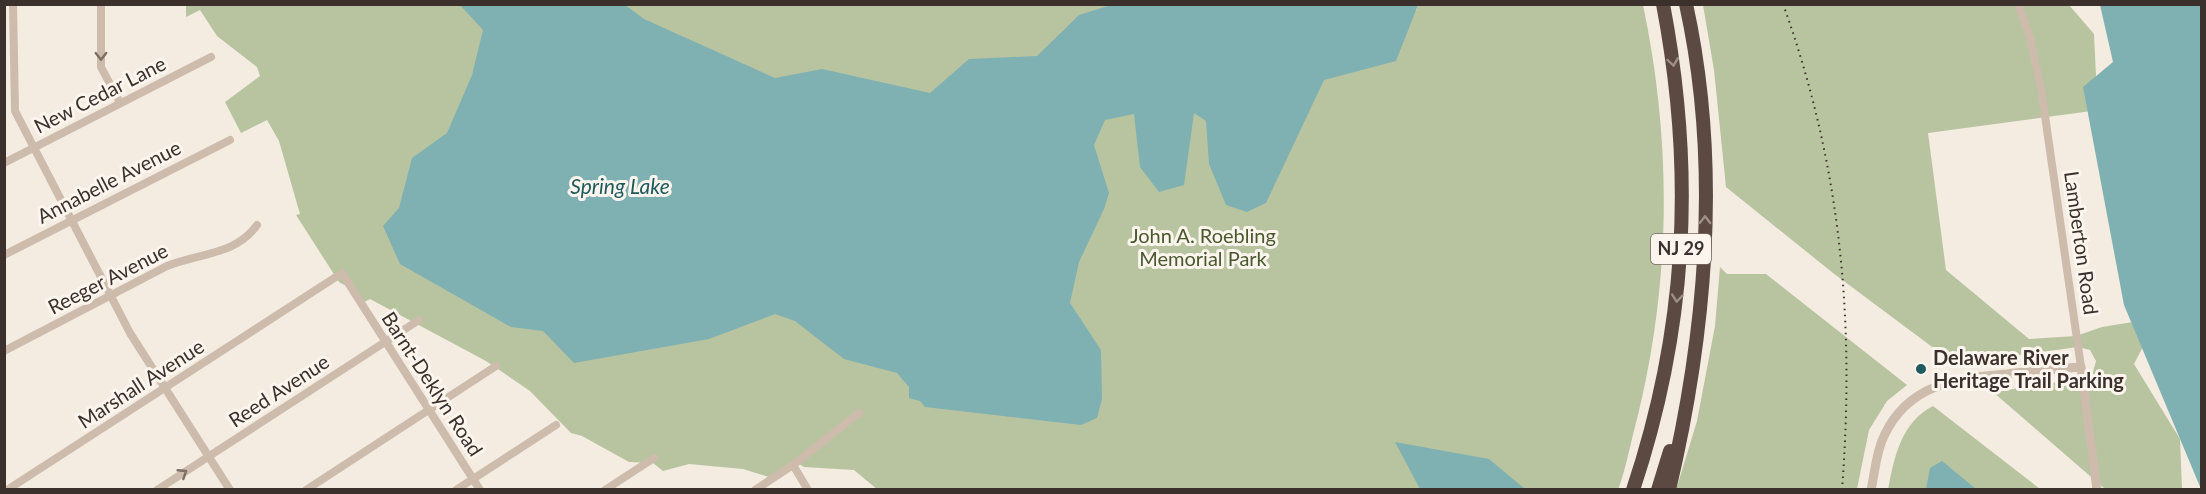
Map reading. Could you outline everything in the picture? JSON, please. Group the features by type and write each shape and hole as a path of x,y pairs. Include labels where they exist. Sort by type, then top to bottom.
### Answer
{"highway":[{"name":"NJ 29","path":"1633,489 1650,434 1668,361 1680,263 1682,198 1680,132 1674,66 1663,4"},
{"name":"NJ 29","path":"1658,489 1685,390 1700,299 1704,232 1705,164 1700,97 1686,4"},
{"path":"1669,489 1688,395 1700,299"}],"street":[{"path":"13,4 15,111 130,333 230,489"},
{"path":"101,4 101,67 120,103"},
{"name":"Lamberton Road","path":"2018,4 2030,38 2041,88 2097,489"},
{"name":"New Cedar Lane","path":"4,163 211,57"},
{"name":"Annabelle Avenue","path":"4,255 230,140"},
{"name":"Reeger Avenue","path":"4,351 167,266 225,250 250,236 257,225"},
{"name":"Barnt-Deklyn Road","path":"292,306 342,273 480,489"},
{"name":"Marshall Avenue","path":"7,489 292,306"},
{"name":"Reed Avenue","path":"157,489 419,320"},
{"path":"306,489 496,366"},
{"path":"1871,489 1879,451 1890,426 1906,405 1926,390 1954,380 2080,367"},
{"path":"755,489 793,465 859,413"},
{"path":"456,489 556,425"},
{"path":"605,489 654,458"},
{"path":"793,465 808,489"}],"green space":[{"name":"John A. Roebling Memorial Park","path":"1407,4 1416,11 1418,4 1643,5 1659,108 1663,159 1662,262 1649,364 1618,490 878,490 854,470 804,467 799,464 769,477 743,469 689,464 663,471 653,463 629,462 582,436 571,433 530,391 486,361 370,299 364,302 359,293 339,282 296,215 300,214 279,141 267,120 241,133 225,102 260,76 257,67 217,36 200,10 186,17 186,5"},
{"path":"1703,5 2069,5 2094,34 2096,76 2117,91 2099,110 1928,133 1946,270 2029,339 2076,336 2102,327 2133,322 2146,341 2134,364 2180,439 2182,489 2105,489 1993,392 2084,378 2093,372 2096,361 2090,350 2078,347 1955,364 1833,273 1726,187 1714,70"},
{"path":"1720,267 1727,274 1766,274 1907,385 1887,401 1869,430 1857,489 1676,490 1697,421 1715,326"},
{"path":"1933,406 2040,489 1888,490 1896,454 1906,431 1913,421"}],"water":[{"name":"Spring Lake","path":"460,5 625,5 644,19 775,78 822,69 930,93 969,59 1037,56 1079,15 1111,5 1418,5 1396,61 1324,80 1266,203 1247,212 1226,205 1209,164 1206,121 1194,113 1184,185 1159,192 1140,167 1134,114 1105,120 1094,145 1109,193 1079,262 1070,303 1101,350 1102,399 1097,418 1081,425 925,407 920,401 909,398 909,387 897,373 844,359 795,321 775,314 709,339 574,363 543,331 511,327 400,264 383,226 399,208 412,158 447,133 472,75 483,30"},
{"path":"2100,5 2201,5 2201,489 2124,305 2083,87 2113,62"},
{"path":"1395,442 1489,459 1525,489 1420,489"},
{"path":"1942,461 1976,489 1926,489 1930,468"}],"railway":[{"path":"1783,4 1803,64 1819,124 1831,184 1839,244 1846,365 1846,427 1842,490"}],"place":[{"name":"Delaware River Heritage Trail Parking","path":"1921,369"}]}
